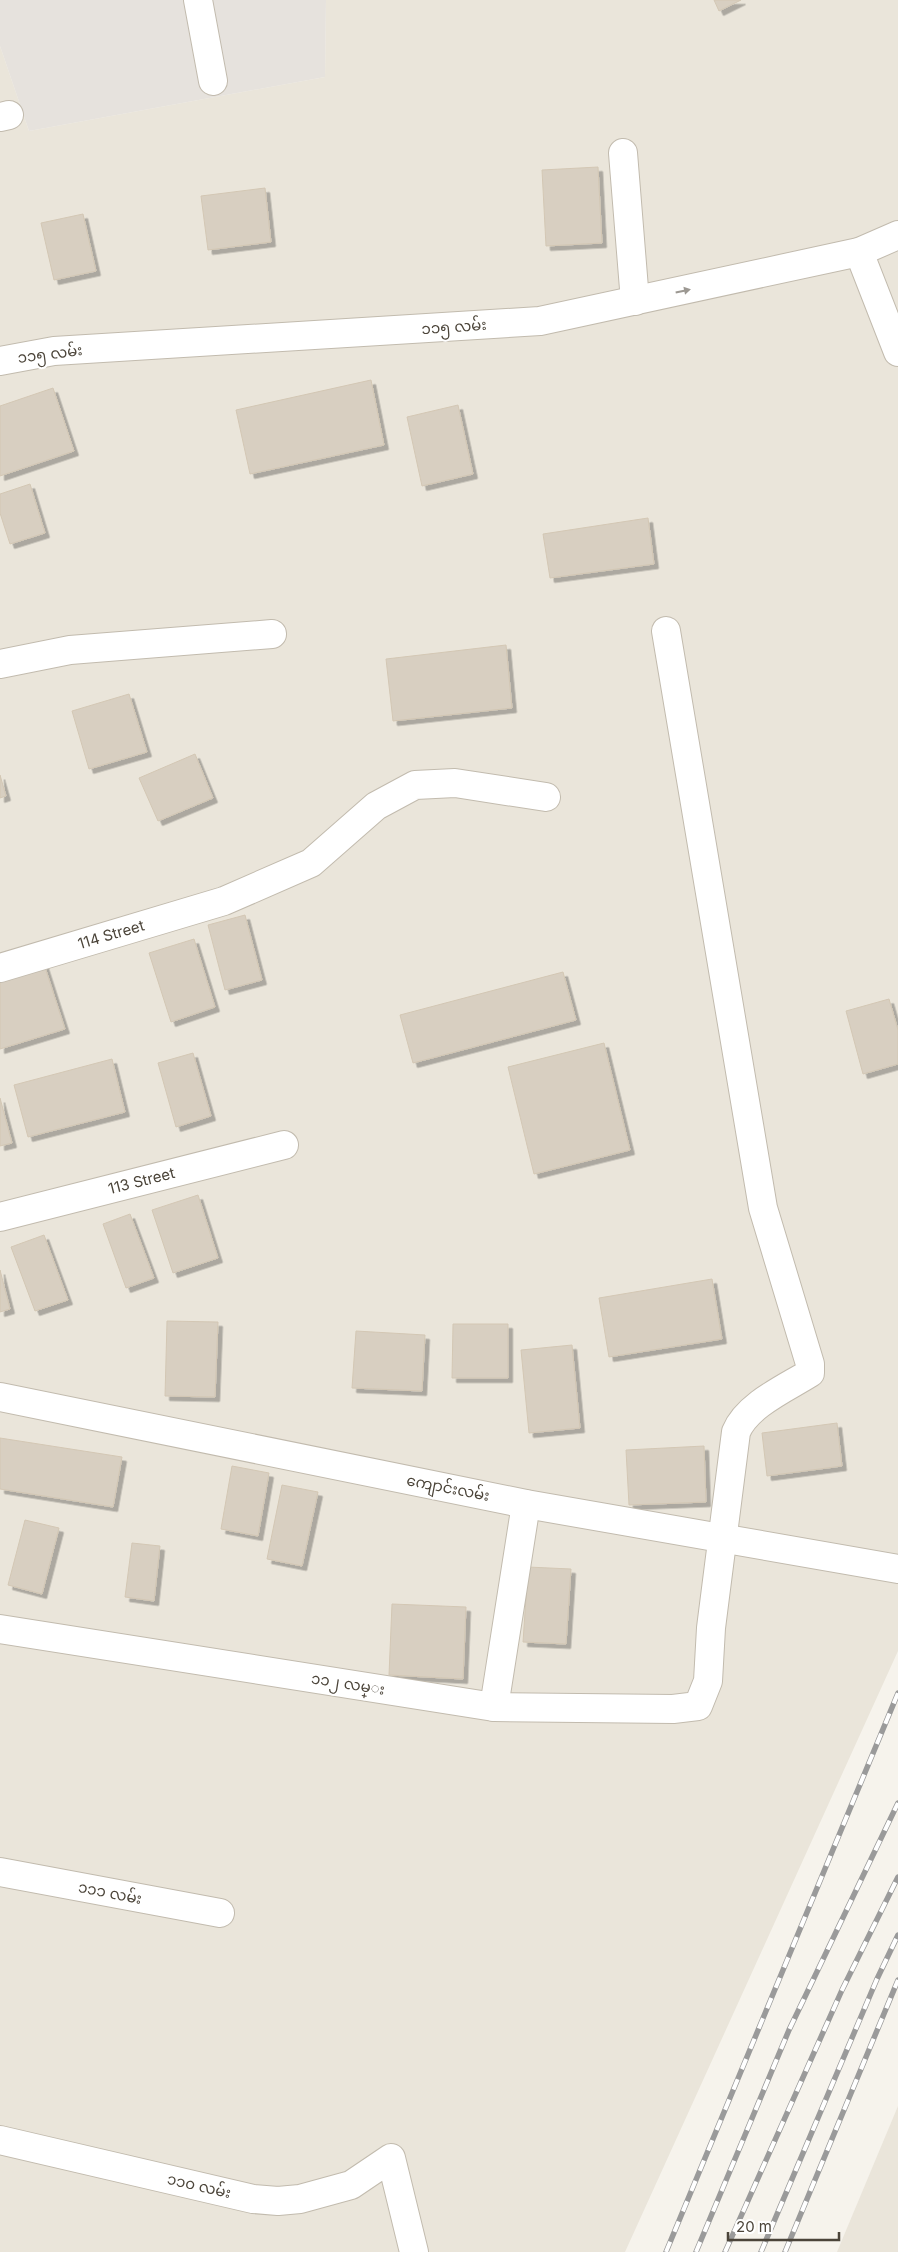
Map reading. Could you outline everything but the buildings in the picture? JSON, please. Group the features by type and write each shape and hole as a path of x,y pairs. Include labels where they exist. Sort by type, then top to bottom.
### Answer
{"street":[{"path":"198,0 213,81"},
{"path":"623,153 635,301"},
{"name":"၁၁၅ လမ်း","path":"0,361 54,351 540,321 859,252 898,235"},
{"path":"859,252 898,352"},
{"path":"666,631 763,1208 810,1364 810,1373 741,1419 736,1432 723,1538"},
{"path":"0,664 70,650 272,634"},
{"name":"114 Street","path":"0,968 224,902 311,863 376,806 415,785 455,783 546,797"},
{"name":"113 Street","path":"0,1217 284,1145"},
{"name":"ကျောင်းလမ်း","path":"0,1397 526,1504 898,1569"},
{"path":"494,1707 526,1504"},
{"name":"၁၁၂ လမ္း","path":"0,1629 494,1707 673,1709 698,1706 708,1681 711,1628 723,1538"},
{"name":"၁၁၁ လမ်း","path":"0,1872 220,1913"},
{"name":"၁၁၀ လမ်း","path":"0,2140 253,2199 278,2201 300,2199 351,2185 391,2158 414,2252"}],"shaded area":[{"path":"0,0 326,0 325,77 29,131 0,46"},
{"path":"326,0 898,0 898,1651 625,2252 0,2252 0,46 29,131 325,77"},
{"path":"898,2106 898,2252 837,2252"}],"railway":[{"path":"666,2252 898,1693"},
{"path":"696,2252 789,2030 898,1803"},
{"path":"725,2252 842,1990 898,1877"},
{"path":"761,2252 877,1979 898,1935"},
{"path":"785,2252 898,1980"}]}
